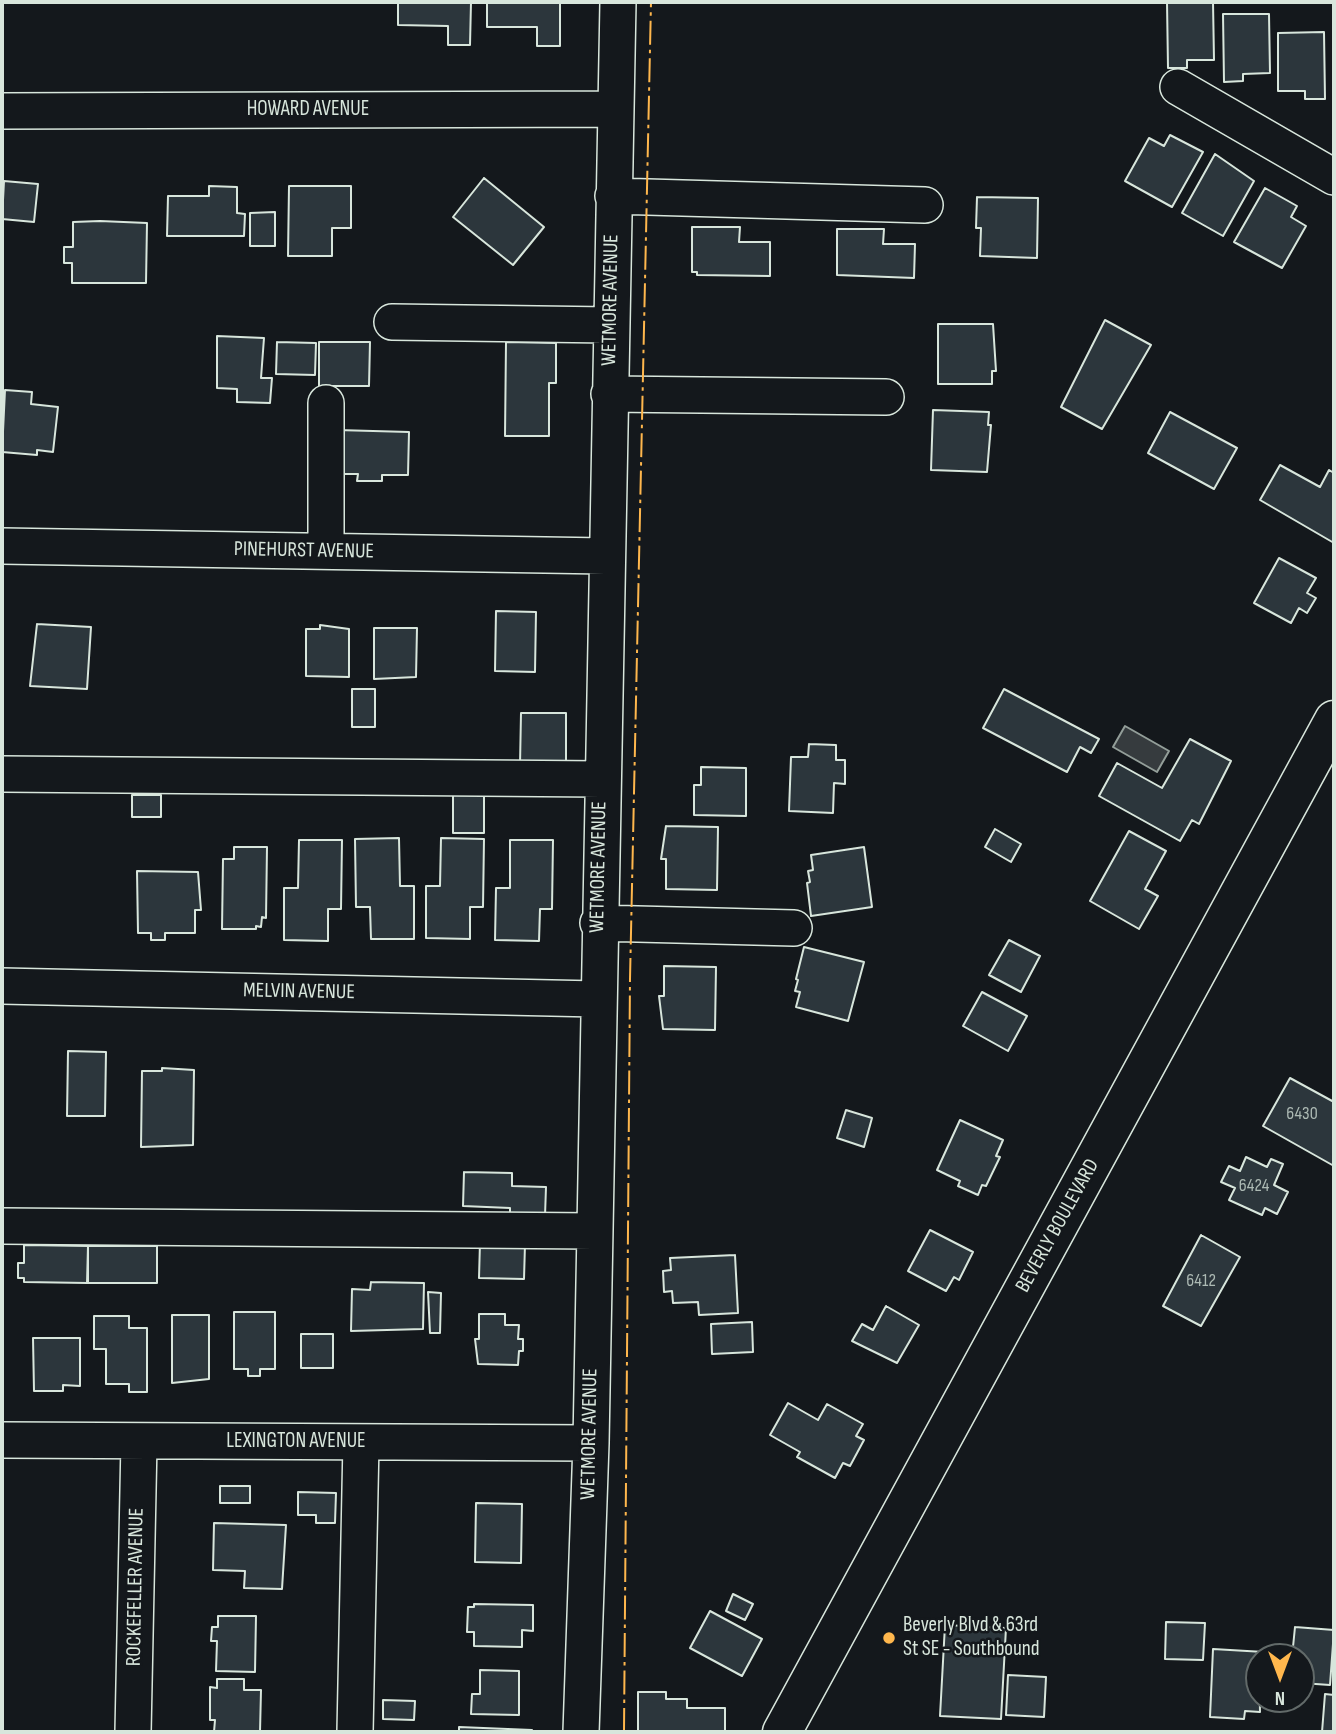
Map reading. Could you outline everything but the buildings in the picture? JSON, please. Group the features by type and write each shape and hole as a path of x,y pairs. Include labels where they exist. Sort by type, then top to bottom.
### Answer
{"main road":[{"name":"BEVERLY BOULEVARD","path":"782,1732 1334,720"}],"street":[{"name":"WETMORE AVENUE","path":"581,1732 591,1443 598,923 618,2"},
{"path":"1178,87 1334,177"},
{"name":"HOWARD AVENUE","path":"2,111 615,109"},
{"path":"613,196 925,205"},
{"path":"392,322 610,325"},
{"path":"609,394 886,397"},
{"path":"326,403 326,551"},
{"name":"PINEHURST AVENUE","path":"2,546 605,556"},
{"path":"2,774 601,779"},
{"path":"598,923 794,928"},
{"name":"MELVIN AVENUE","path":"2,986 597,999"},
{"path":"2,1226 593,1231"},
{"name":"LEXINGTON AVENUE","path":"2,1440 591,1443"},
{"name":"ROCKEFELLER AVENUE","path":"133,1732 139,1442"},
{"path":"355,1732 361,1443"}],"shaded area":[{"path":"1125,726 1169,751 1157,772 1113,747"}],"power":[{"path":"624,1732 630,979 651,2"}],"place":[{"name":"Beverly Blvd & 63rd St SE - Southbound","path":"889,1638"}]}
